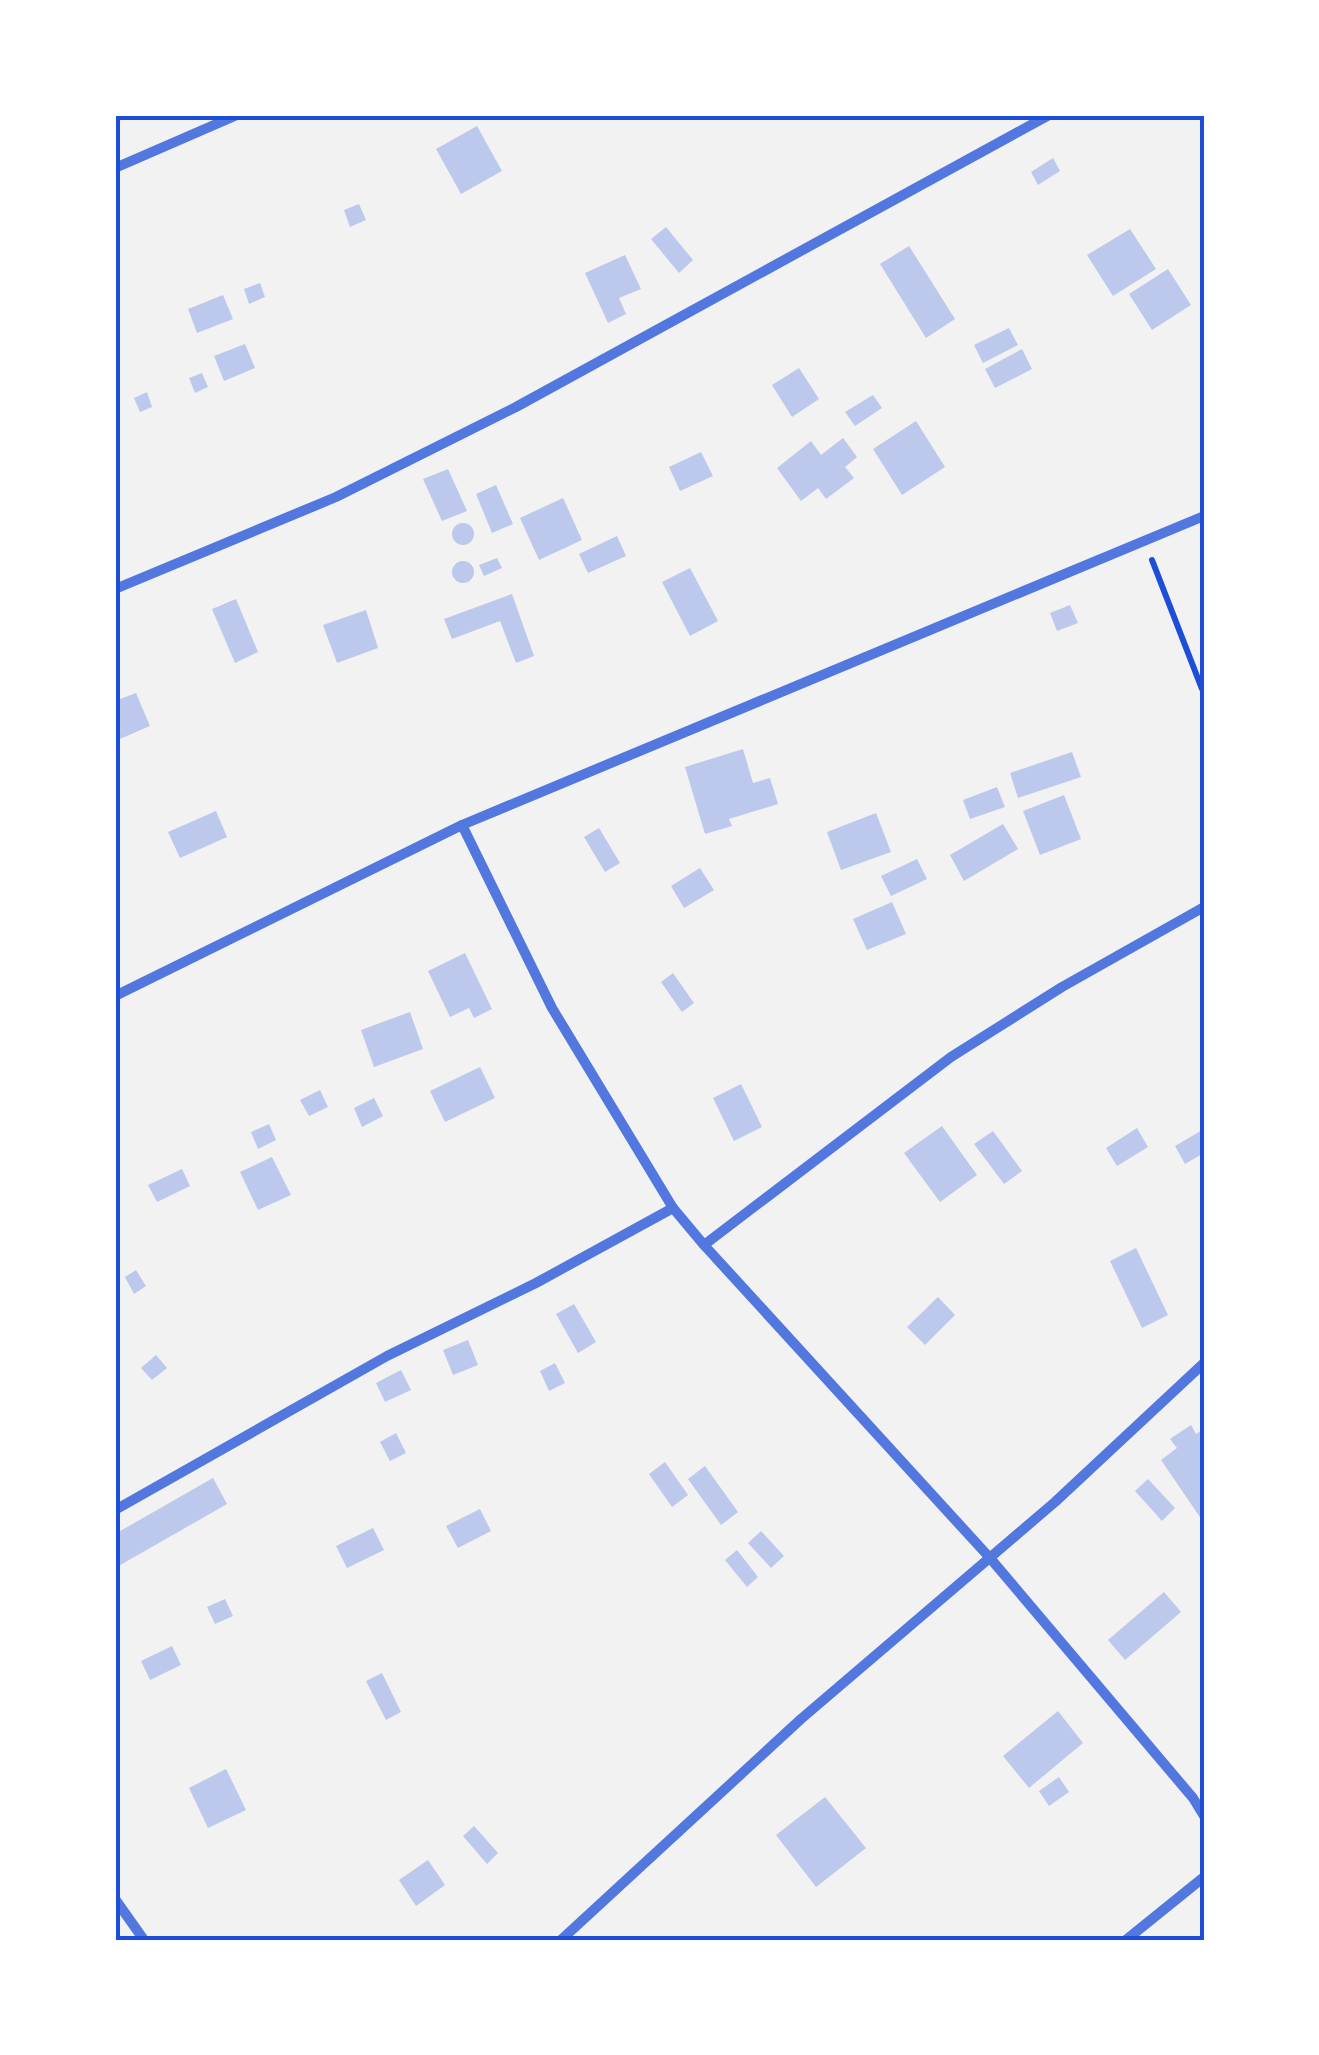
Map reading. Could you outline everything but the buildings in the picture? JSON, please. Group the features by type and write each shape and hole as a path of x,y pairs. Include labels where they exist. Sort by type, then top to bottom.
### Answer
{"street":[{"path":"115,168 238,115"},
{"path":"115,589 336,497 500,416 1049,115"},
{"path":"115,996 462,825 1204,516"},
{"path":"462,825 552,1008 673,1208 990,1558 1204,1816"},
{"path":"704,1245 951,1057 1062,986 1204,908"},
{"path":"115,1510 386,1356 536,1283 673,1208"},
{"path":"561,1940 801,1719 990,1558 1204,1363"},
{"path":"1126,1940 1204,1877"},
{"path":"115,1899 144,1940"}],"path":[{"path":"1145,540 1202,689"}]}
